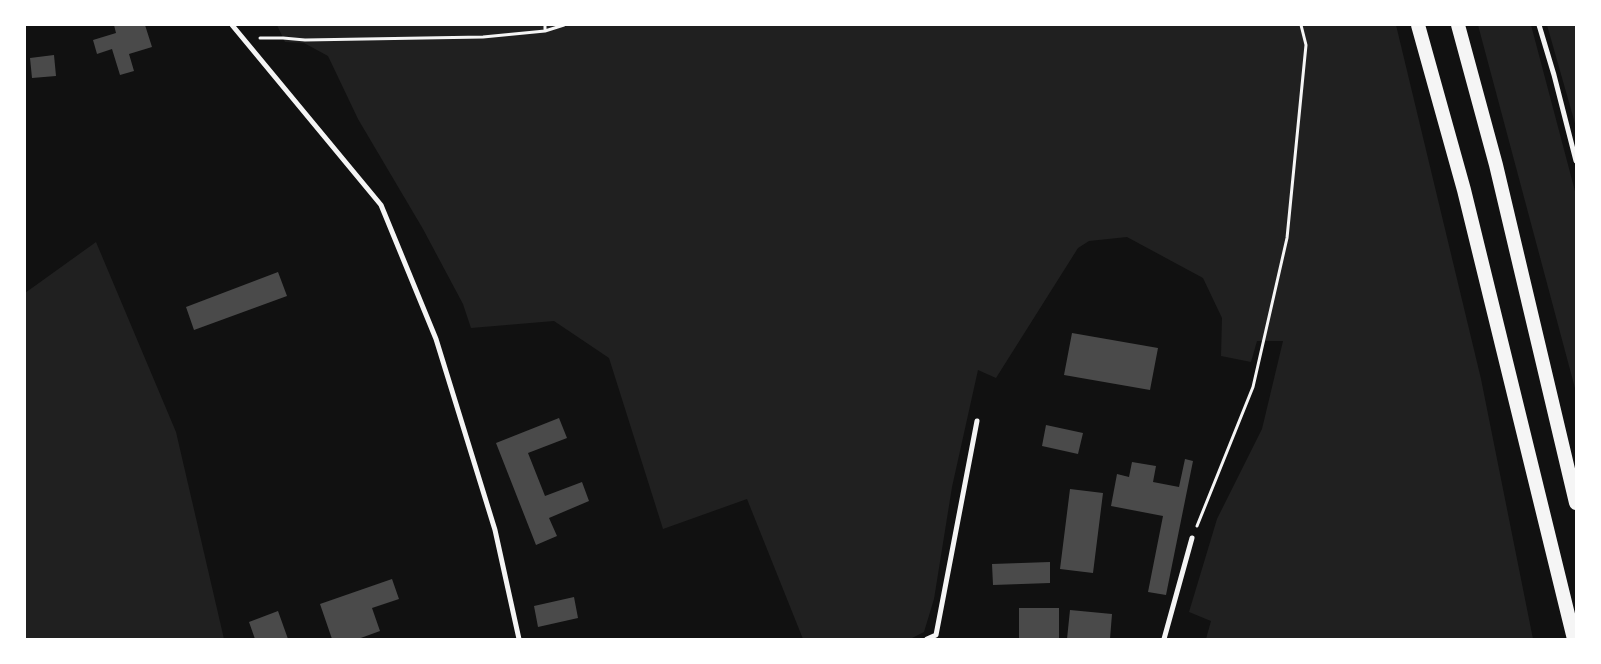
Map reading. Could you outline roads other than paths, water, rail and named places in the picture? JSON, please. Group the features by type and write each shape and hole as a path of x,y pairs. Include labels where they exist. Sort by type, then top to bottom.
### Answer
{"highway":[{"path":"1418,25 1464,190 1574,639"},
{"path":"1458,25 1496,165 1576,503"}],"street":[{"path":"232,25 381,206 436,338 495,530 520,639"},
{"path":"1539,25 1576,161"},
{"path":"927,639 936,635 977,421"},
{"path":"1164,639 1192,538"}]}
